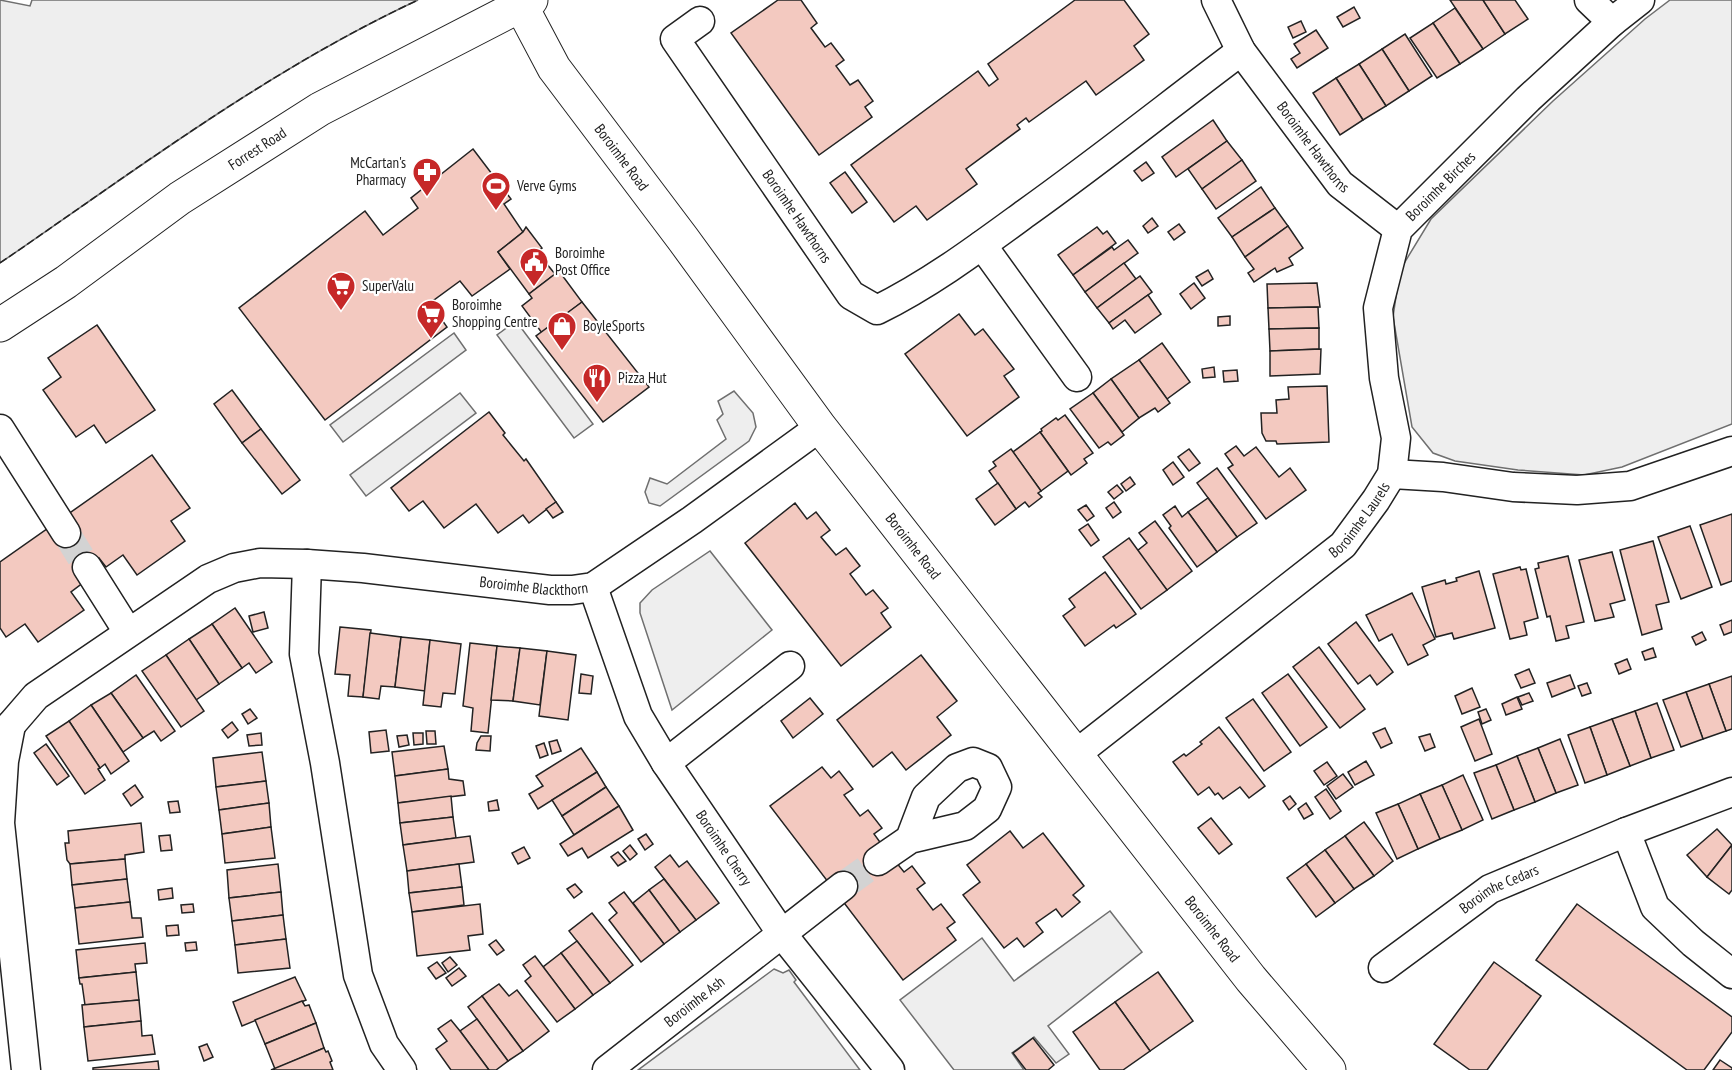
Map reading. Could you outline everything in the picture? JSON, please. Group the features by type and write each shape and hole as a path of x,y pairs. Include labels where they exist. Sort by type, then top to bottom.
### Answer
{"street":[{"name":"Boroimhe Hawthorns","path":"1216,0 1241,51 1340,184 1398,230"},
{"path":"1589,0 1612,22"},
{"name":"Boroimhe Birches","path":"1392,474 1396,438 1384,378 1378,308 1398,230 1528,99 1612,22 1640,0"},
{"name":"Forrest Road","path":"0,325 66,282 180,198 320,109 522,2"},
{"name":"Boroimhe Road","path":"522,2 554,68 683,238 820,427 1251,979 1329,1070"},
{"name":"Boroimhe Hawthorns","path":"700,21 675,39 851,295 877,310 903,297 982,245 1241,51"},
{"path":"982,245 1077,377"},
{"name":"Boroimhe Blackthorn","path":"5,722 36,696 128,632 208,579 234,568 260,563 307,564 363,568 550,590 593,587 692,520 820,427"},
{"path":"0,429 66,533"},
{"name":"Boroimhe Laurels","path":"1076,754 1343,545 1377,500 1392,474 1443,477 1513,487 1576,490 1629,486 1732,451"},
{"path":"307,564 304,654 325,763 358,975 384,1044 402,1070"},
{"path":"87,567 128,632"},
{"name":"Boroimhe Cherry","path":"593,587 638,716 666,763 782,934 890,1070"},
{"path":"666,763 790,666"},
{"path":"5,722 0,824 10,1018 26,1070"},
{"name":"Boroimhe Cedars","path":"1383,968 1490,889 1626,832 1732,792"},
{"path":"1626,832 1655,907 1693,943 1732,974"},
{"path":"878,861 910,839"},
{"path":"782,934 843,886"},
{"name":"Boroimhe Ash","path":"607,1070 782,934"}],"shaded area":[{"path":"0,0 30,6 32,0 418,0 363,28 256,89 152,157 0,263"},
{"path":"1670,0 1732,0 1732,424 1622,467 1584,475 1518,470 1455,461 1433,453 1412,427 1393,317 1400,270 1431,219 1553,101 1645,19"},
{"path":"516,321 593,424 574,438 497,335"},
{"path":"454,333 466,350 343,442 330,425"},
{"path":"734,391 753,413 756,427 749,441 660,506 649,503 645,492 650,478 667,484 726,439 717,420 723,414 718,401"},
{"path":"460,393 476,413 366,496 350,475"},
{"path":"710,551 772,630 672,710 640,613 640,603 652,590"},
{"path":"1110,911 1142,952 1048,1026 1069,1054 1056,1063 1034,1037 1012,1053 1024,1070 954,1070 900,1000 982,938 1014,981"},
{"path":"774,969 783,973 789,970 796,980 794,982 860,1070 638,1070"}],"building":[{"path":"778,0 801,0 817,23 811,28 825,47 831,43 844,60 836,66 850,85 858,80 873,101 865,107 872,117 819,155 731,33"},
{"path":"1075,0 1124,0 1149,34 1134,46 1144,60 1096,95 1086,81 1029,122 1026,118 1017,125 1020,129 966,169 977,184 927,220 916,206 894,222 851,165 978,71 989,86 998,79 988,64"},
{"path":"1450,0 1483,0 1505,34 1483,49"},
{"path":"1483,0 1515,0 1528,19 1505,34"},
{"path":"1354,7 1360,18 1343,27 1337,17"},
{"path":"1455,8 1483,49 1460,64 1433,23"},
{"path":"1301,21 1306,32 1293,38 1288,27"},
{"path":"1433,23 1460,64 1437,78 1410,38"},
{"path":"1316,30 1328,48 1297,68 1291,59 1300,53 1294,44"},
{"path":"1405,34 1432,76 1409,91 1382,49"},
{"path":"1382,49 1409,91 1386,106 1359,64"},
{"path":"1359,64 1386,106 1363,120 1336,78"},
{"path":"1336,78 1363,120 1340,135 1313,93"},
{"path":"1213,120 1227,141 1176,177 1162,157"},
{"path":"1227,141 1242,160 1202,189 1188,169"},
{"path":"473,149 511,199 504,204 523,232 498,252 510,269 472,296 460,281 430,303 447,327 325,420 239,308 365,211 383,235 418,208 411,198"},
{"path":"1242,160 1256,181 1216,209 1202,189"},
{"path":"1146,162 1154,173 1142,181 1134,171"},
{"path":"845,172 867,202 852,213 830,183"},
{"path":"1261,187 1275,208 1232,237 1218,218"},
{"path":"1275,208 1288,226 1245,257 1232,237"},
{"path":"1152,218 1158,226 1148,233 1143,226"},
{"path":"1179,224 1185,232 1174,240 1168,232"},
{"path":"1288,226 1303,248 1289,258 1293,265 1277,272 1275,268 1254,282 1248,273 1254,269 1245,257"},
{"path":"526,227 542,248 537,252 555,274 529,294 498,252"},
{"path":"1097,227 1103,234 1107,231 1116,243 1073,275 1058,255"},
{"path":"1128,240 1138,253 1085,292 1073,275 1112,247 1114,250"},
{"path":"1124,263 1136,279 1097,308 1085,292"},
{"path":"1208,270 1213,279 1202,286 1196,277"},
{"path":"559,271 582,302 542,333 522,306 532,298 529,294"},
{"path":"1140,276 1152,292 1109,323 1097,308"},
{"path":"1194,283 1205,298 1191,309 1180,294"},
{"path":"1317,283 1320,307 1268,308 1267,284"},
{"path":"1148,295 1161,314 1135,333 1125,320 1113,329 1109,323"},
{"path":"582,302 649,387 603,422 536,336"},
{"path":"1318,307 1319,328 1269,329 1268,308"},
{"path":"959,314 975,335 983,329 1014,369 1004,376 1019,397 967,436 905,354"},
{"path":"1230,316 1230,325 1218,326 1218,317"},
{"path":"97,325 155,410 106,443 94,425 76,437 43,390 61,377 48,358"},
{"path":"1319,328 1319,349 1270,351 1269,329"},
{"path":"1162,343 1190,382 1167,399 1139,360"},
{"path":"1321,349 1320,374 1270,376 1270,351"},
{"path":"1139,360 1170,403 1158,412 1155,408 1139,418 1111,379"},
{"path":"1214,367 1215,377 1203,378 1202,369"},
{"path":"1237,370 1238,381 1224,382 1223,371"},
{"path":"1111,379 1139,418 1122,432 1093,393"},
{"path":"1327,386 1329,442 1277,444 1276,441 1266,441 1262,433 1261,413 1277,413 1276,400 1289,399 1288,387"},
{"path":"232,390 261,429 242,443 214,404"},
{"path":"1093,393 1124,435 1111,445 1108,442 1099,448 1070,409"},
{"path":"489,412 505,433 503,435 524,461 526,459 556,502 529,523 523,515 498,533 476,504 444,528 423,501 409,511 391,488"},
{"path":"1065,415 1093,453 1084,459 1087,463 1071,475 1040,432 1056,418 1058,420"},
{"path":"261,429 300,480 282,494 242,443"},
{"path":"1040,432 1068,471 1041,491 1013,452"},
{"path":"1236,446 1244,456 1256,447 1279,477 1290,468 1306,490 1266,519 1228,468 1233,465 1225,454"},
{"path":"1011,449 1041,491 1038,493 1042,497 1029,507 1025,502 1016,509 989,471 996,466 993,462"},
{"path":"1189,449 1200,463 1189,471 1178,457"},
{"path":"152,455 190,508 171,521 185,541 137,575 123,555 106,567 99,558 82,570 88,579 71,592 84,610 38,642 25,624 6,637 0,628 0,562"},
{"path":"1173,462 1184,477 1173,485 1163,470"},
{"path":"1217,468 1257,523 1237,537 1197,483"},
{"path":"1130,477 1135,484 1126,491 1121,484"},
{"path":"998,483 1016,509 995,525 976,499"},
{"path":"1117,485 1123,492 1114,499 1108,492"},
{"path":"1208,498 1237,537 1217,552 1188,512"},
{"path":"556,502 563,512 553,518 546,509"},
{"path":"1114,502 1121,512 1113,518 1106,508"},
{"path":"795,503 807,519 816,512 830,530 821,537 836,555 846,548 860,566 850,574 866,595 873,590 888,608 881,613 891,627 841,666 745,543"},
{"path":"1086,505 1094,516 1087,521 1078,510"},
{"path":"1175,506 1182,517 1188,512 1217,552 1197,567 1169,528 1171,526 1163,515"},
{"path":"1732,514 1732,581 1721,585 1700,525"},
{"path":"1155,521 1192,571 1167,590 1137,551 1147,543 1139,533"},
{"path":"1088,524 1099,540 1091,546 1079,530"},
{"path":"1690,526 1712,587 1681,599 1658,537"},
{"path":"1129,538 1167,590 1141,609 1103,557"},
{"path":"1653,541 1669,602 1656,605 1662,629 1642,635 1620,550"},
{"path":"1612,552 1625,600 1610,604 1614,617 1595,621 1579,560"},
{"path":"1568,556 1584,622 1566,626 1569,638 1556,641 1550,616 1547,617 1535,569 1539,568 1538,563"},
{"path":"1520,567 1521,570 1526,569 1538,618 1524,622 1527,635 1510,639 1493,574"},
{"path":"1479,571 1495,628 1454,639 1452,633 1436,637 1422,587 1445,580 1446,584 1457,581 1456,578"},
{"path":"1105,572 1136,614 1116,628 1114,625 1085,646 1063,616 1075,607 1069,599"},
{"path":"1412,593 1435,639 1423,645 1428,655 1408,665 1392,634 1379,641 1366,615"},
{"path":"235,608 272,662 256,673 249,663 242,668 212,624"},
{"path":"264,612 268,628 253,632 249,616"},
{"path":"1732,620 1732,632 1724,635 1720,625"},
{"path":"1356,622 1393,672 1377,685 1370,675 1358,684 1328,644"},
{"path":"212,624 242,668 219,684 189,639"},
{"path":"340,627 371,630 363,697 348,696 350,675 335,674"},
{"path":"1702,632 1706,640 1696,645 1692,637"},
{"path":"370,633 401,637 395,687 381,686 379,699 363,697"},
{"path":"401,637 430,640 425,691 395,687"},
{"path":"189,639 219,684 196,700 166,655"},
{"path":"430,640 461,644 455,694 443,693 441,707 423,705"},
{"path":"470,643 497,646 488,733 471,731 473,708 463,706"},
{"path":"497,646 520,648 513,701 491,700"},
{"path":"1319,647 1365,709 1340,728 1293,667"},
{"path":"520,648 547,651 540,705 513,701"},
{"path":"1653,648 1656,657 1645,660 1642,652"},
{"path":"547,651 576,655 568,720 539,716"},
{"path":"166,655 204,711 181,727 142,671"},
{"path":"921,655 957,701 937,717 951,735 906,770 892,752 873,767 837,720"},
{"path":"1627,659 1631,669 1619,674 1615,664"},
{"path":"1529,669 1535,683 1521,688 1515,675"},
{"path":"581,674 593,676 591,694 579,693"},
{"path":"1288,674 1327,727 1300,746 1262,693"},
{"path":"136,675 175,731 161,741 154,731 143,738 111,693"},
{"path":"1570,675 1575,688 1552,697 1547,683"},
{"path":"1732,676 1732,729 1726,731 1709,684"},
{"path":"1587,683 1591,693 1582,696 1578,686"},
{"path":"1709,684 1726,731 1703,739 1686,692"},
{"path":"1472,688 1480,707 1462,714 1455,696"},
{"path":"1686,692 1703,739 1681,747 1663,700"},
{"path":"111,693 143,738 123,752 91,705"},
{"path":"1529,693 1533,701 1522,705 1518,697"},
{"path":"1517,697 1522,709 1506,715 1502,704"},
{"path":"810,698 823,714 793,738 781,721"},
{"path":"1253,699 1291,752 1264,771 1226,718"},
{"path":"1657,703 1674,750 1651,758 1635,711"},
{"path":"91,705 129,761 111,774 105,764 100,768 69,721"},
{"path":"250,709 257,718 248,724 242,714"},
{"path":"1486,709 1491,720 1482,724 1478,712"},
{"path":"1635,711 1651,758 1630,766 1612,719"},
{"path":"1479,719 1492,754 1475,761 1461,727"},
{"path":"1612,719 1630,766 1607,775 1590,727"},
{"path":"69,721 100,768 98,769 105,780 85,794 46,736"},
{"path":"232,722 238,730 228,738 222,730"},
{"path":"1219,727 1265,786 1249,798 1240,787 1223,799 1218,793 1215,795 1209,787 1198,795 1173,762 1202,744 1200,742"},
{"path":"1590,727 1607,775 1585,783 1568,735"},
{"path":"1385,728 1392,743 1381,748 1373,733"},
{"path":"386,730 389,751 371,753 369,732"},
{"path":"426,731 435,731 436,744 427,744"},
{"path":"261,733 262,745 249,746 247,735"},
{"path":"413,733 423,733 423,744 414,745"},
{"path":"1430,734 1435,747 1425,751 1419,737"},
{"path":"407,735 409,745 399,747 397,736"},
{"path":"481,736 491,736 490,751 476,750"},
{"path":"1560,739 1578,785 1556,793 1538,748"},
{"path":"557,740 561,751 552,754 549,742"},
{"path":"544,743 548,755 540,758 536,746"},
{"path":"46,744 69,776 57,785 34,753"},
{"path":"444,746 448,769 395,776 392,752"},
{"path":"581,748 597,772 538,809 529,794 543,786 536,776"},
{"path":"1538,748 1556,793 1535,802 1517,756"},
{"path":"262,752 266,781 216,787 213,758"},
{"path":"1517,756 1535,802 1514,810 1496,765"},
{"path":"1366,761 1374,775 1355,785 1348,772"},
{"path":"1327,762 1337,776 1324,785 1314,771"},
{"path":"1496,765 1514,810 1492,819 1474,773"},
{"path":"822,767 831,778 839,771 853,789 844,795 860,816 868,810 882,828 874,834 882,845 904,872 912,866 925,883 917,889 933,910 941,904 955,922 947,928 956,940 903,980 770,806"},
{"path":"448,769 449,779 463,781 465,795 398,803 395,776"},
{"path":"597,772 606,787 562,816 552,800"},
{"path":"1343,774 1353,787 1336,799 1327,786"},
{"path":"1463,775 1483,820 1462,830 1442,785"},
{"path":"266,781 269,803 219,810 216,787"},
{"path":"135,785 143,797 131,806 123,794"},
{"path":"1442,785 1462,830 1440,839 1420,794"},
{"path":"606,787 619,806 574,835 562,816"},
{"path":"1326,789 1341,811 1330,819 1315,797"},
{"path":"1420,794 1440,839 1418,849 1398,804"},
{"path":"451,796 453,817 400,823 398,803"},
{"path":"1290,796 1296,804 1289,810 1283,801"},
{"path":"497,800 499,810 489,811 488,802"},
{"path":"178,801 180,812 170,813 168,802"},
{"path":"269,803 271,827 222,834 219,810"},
{"path":"1306,803 1313,814 1304,819 1298,809"},
{"path":"1398,804 1418,849 1397,859 1376,813"},
{"path":"619,806 633,830 588,858 582,848 568,856 560,844"},
{"path":"453,817 456,838 403,845 400,823"},
{"path":"1211,818 1232,844 1219,854 1198,828"},
{"path":"1364,822 1393,861 1374,876 1345,836"},
{"path":"141,823 144,852 125,855 125,859 70,864 67,860 65,843 69,843 68,831"},
{"path":"271,827 275,858 225,863 222,834"},
{"path":"1717,829 1732,845 1707,877 1687,855"},
{"path":"1010,831 1023,848 1043,833 1084,886 1073,895 1080,902 1062,917 1056,909 1036,923 1043,932 1024,947 1017,938 1004,948 963,895 980,882 967,865"},
{"path":"646,834 653,844 645,850 638,839"},
{"path":"170,835 172,850 161,851 159,836"},
{"path":"470,836 474,862 407,871 403,845"},
{"path":"1345,836 1374,876 1354,889 1325,850"},
{"path":"630,845 637,854 630,860 623,851"},
{"path":"1732,845 1732,890 1729,894 1707,877"},
{"path":"524,847 530,858 518,864 512,853"},
{"path":"1325,850 1354,889 1335,903 1306,864"},
{"path":"618,852 626,861 618,866 611,857"},
{"path":"670,855 679,867 687,861 719,903 696,920 655,867"},
{"path":"125,859 127,879 72,885 70,864"},
{"path":"278,864 281,892 229,898 227,870"},
{"path":"459,864 462,887 409,893 407,871"},
{"path":"1306,864 1335,903 1316,917 1287,878"},
{"path":"127,879 130,902 75,908 72,885"},
{"path":"664,879 696,920 680,932 649,890"},
{"path":"575,884 582,892 574,898 567,889"},
{"path":"462,887 464,905 412,912 409,893"},
{"path":"172,888 173,898 159,900 158,890"},
{"path":"649,890 680,932 664,944 633,903"},
{"path":"281,892 283,915 232,921 229,898"},
{"path":"624,892 664,944 641,962 609,920 617,913 609,903"},
{"path":"130,902 132,918 141,918 143,937 79,944 75,908"},
{"path":"193,904 194,912 182,913 181,905"},
{"path":"480,904 483,934 468,936 470,950 417,956 412,912"},
{"path":"1577,904 1732,1017 1732,1032 1704,1070 1687,1070 1536,960"},
{"path":"592,913 633,965 610,983 569,931"},
{"path":"283,915 286,939 235,945 232,921"},
{"path":"178,925 179,935 167,936 166,926"},
{"path":"286,939 290,968 238,973 235,945"},
{"path":"496,940 504,950 497,955 489,945"},
{"path":"577,941 610,983 593,995 561,953"},
{"path":"196,942 197,950 186,951 185,943"},
{"path":"145,943 147,963 135,964 136,972 79,978 76,950"},
{"path":"561,953 593,995 575,1009 543,967"},
{"path":"535,956 575,1009 557,1022 525,981 531,976 523,965"},
{"path":"450,957 457,965 448,972 442,963"},
{"path":"437,962 446,973 436,979 428,968"},
{"path":"1494,962 1541,996 1487,1070 1470,1070 1434,1044"},
{"path":"459,968 466,976 452,986 446,978"},
{"path":"136,972 139,1000 85,1005 79,978"},
{"path":"1158,972 1193,1021 1150,1051 1115,1002"},
{"path":"295,977 306,1000 242,1026 233,1002"},
{"path":"499,984 509,996 517,990 549,1031 523,1051 482,996"},
{"path":"482,996 523,1051 508,1061 468,1007"},
{"path":"139,1000 141,1021 84,1027 82,1005"},
{"path":"302,1001 305,1006 309,1005 316,1023 265,1044 255,1020"},
{"path":"1115,1002 1150,1051 1123,1070 1100,1070 1073,1032"},
{"path":"477,1019 508,1061 496,1070 489,1070 460,1031"},
{"path":"451,1020 489,1070 451,1070 436,1049 447,1041 438,1029"},
{"path":"141,1021 142,1036 152,1035 155,1054 88,1061 84,1027"},
{"path":"316,1023 324,1048 275,1069 265,1044"},
{"path":"1033,1038 1054,1065 1048,1070 1026,1070 1013,1053"},
{"path":"207,1044 213,1057 204,1061 199,1047"},
{"path":"324,1048 326,1052 328,1051 333,1070 271,1070"},
{"path":"1720,1060 1732,1068 1732,1070 1713,1070"},
{"path":"158,1061 159,1070 93,1070 93,1068"}],"tunnel":[{"path":"66,533 87,567"},
{"path":"843,886 878,861"}],"fence":[{"path":"0,263 152,157 256,89 363,28 418,0"}],"place":[{"name":"McCartan's Pharmacy","path":"427,198"},
{"name":"Verve Gyms","path":"496,212"},
{"name":"Boroimhe Post Office","path":"534,288"},
{"name":"SuperValu","path":"341,312"},
{"name":"Boroimhe Shopping Centre","path":"431,340"},
{"name":"BoyleSports","path":"562,352"},
{"name":"Pizza Hut","path":"597,404"}]}
